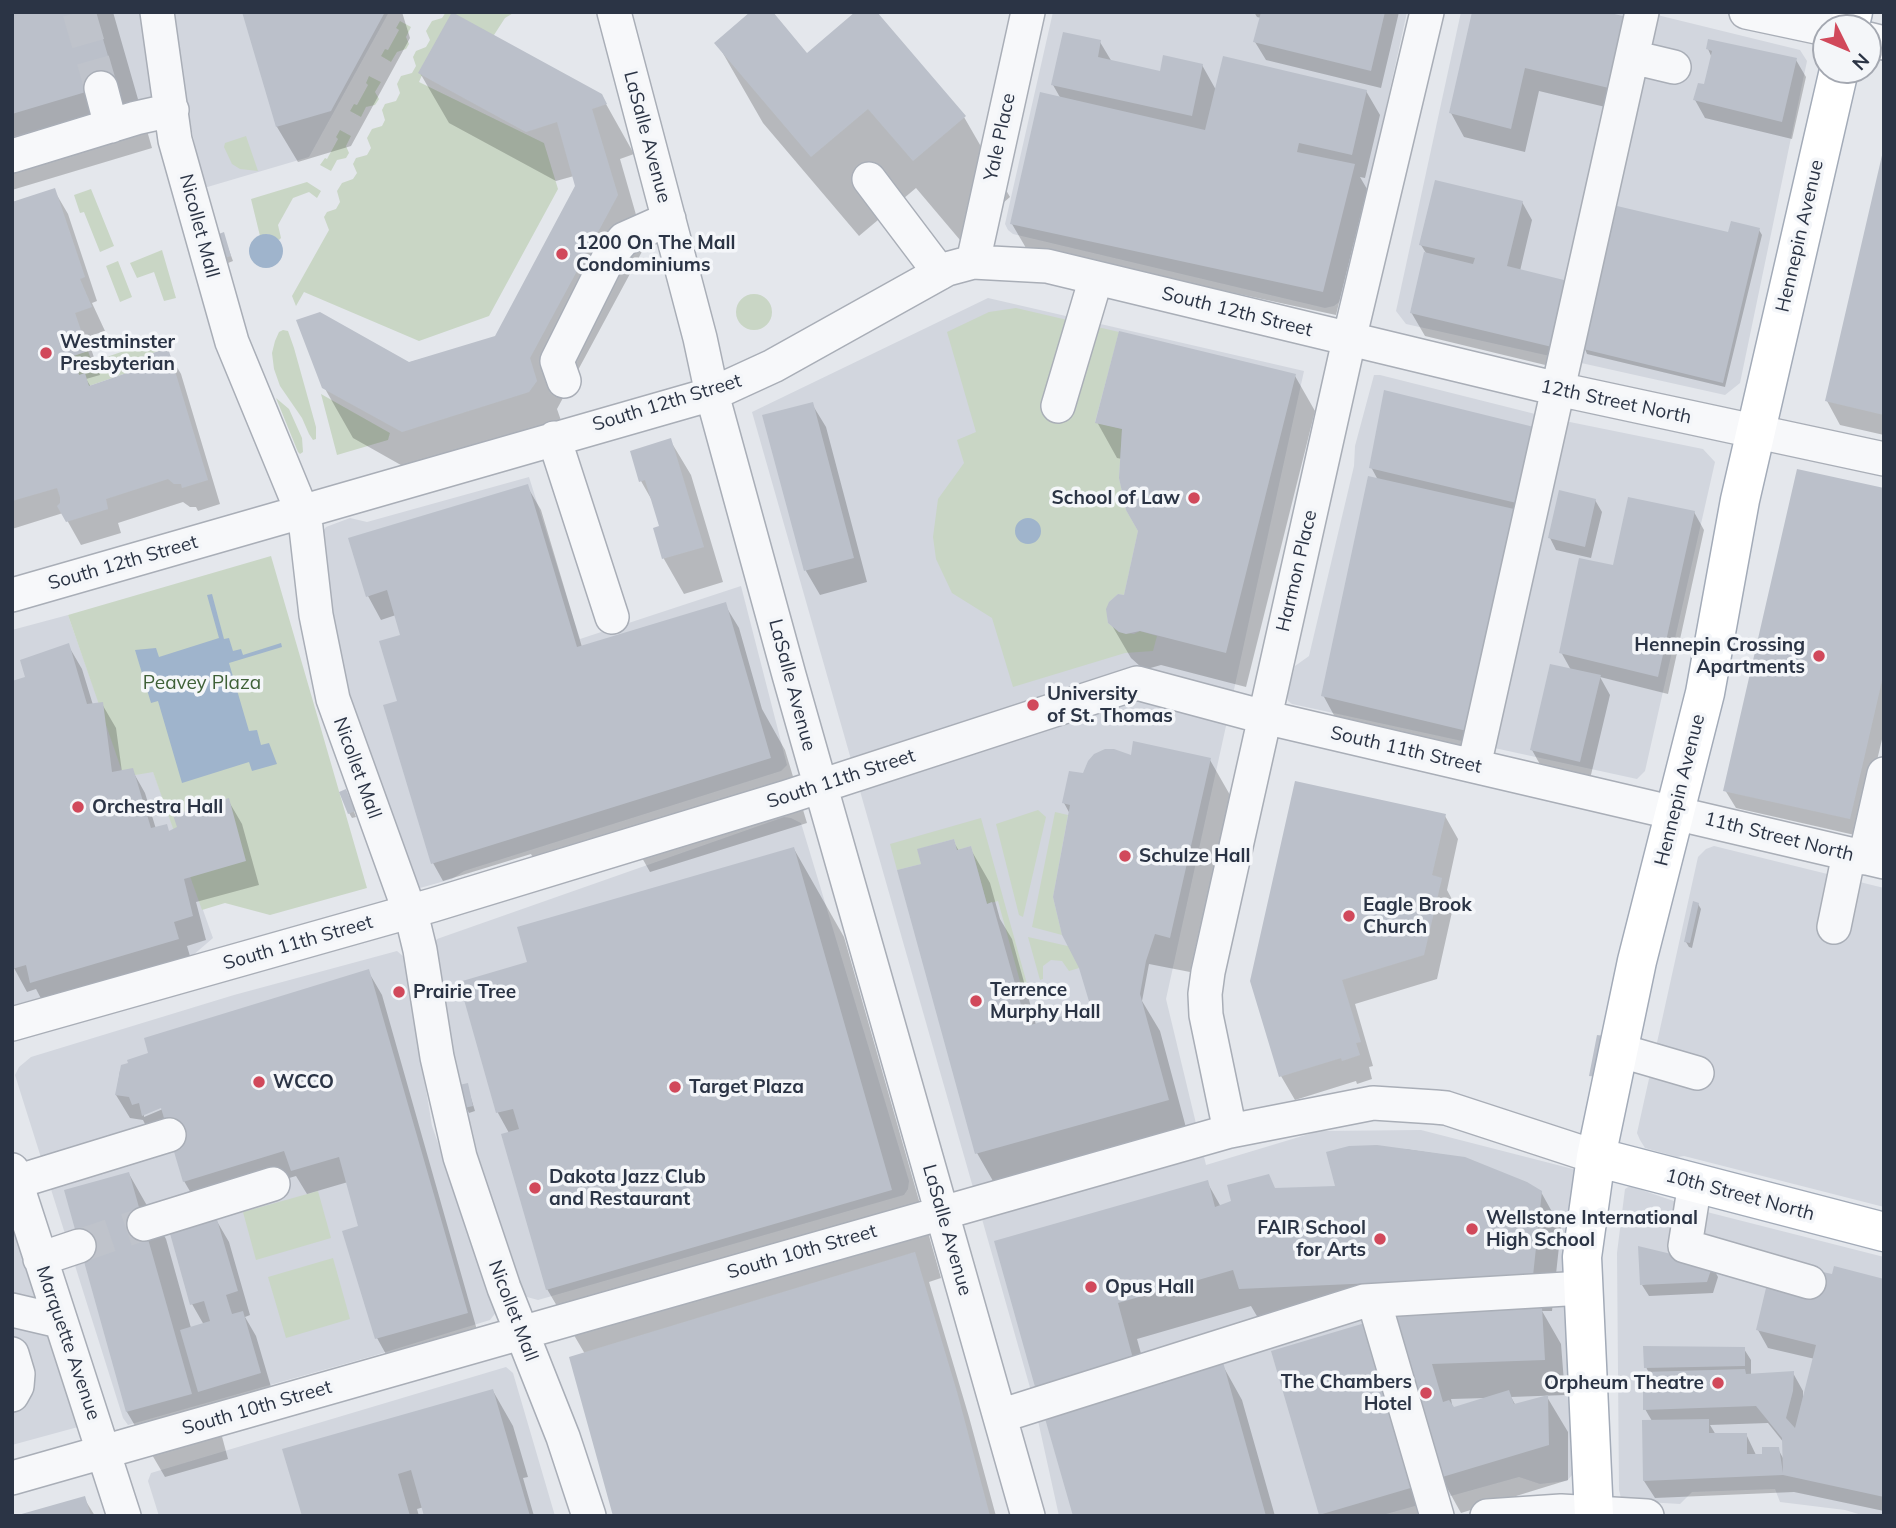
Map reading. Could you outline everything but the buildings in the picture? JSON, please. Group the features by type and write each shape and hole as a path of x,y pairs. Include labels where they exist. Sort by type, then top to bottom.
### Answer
{"main road":[{"name":"Hennepin Avenue","path":"1594,1514 1582,1257 1596,1157 1637,961 1705,693 1740,500 1836,84"},
{"name":"10th Street North","path":"1596,1157 1884,1232"}],"street":[{"name":"Nicollet Mall","path":"157,12 175,140 232,342 302,511 316,615 332,699 409,912 420,950 437,1057 460,1157 484,1233 563,1437 589,1516"},
{"name":"LaSalle Avenue","path":"614,12 700,338 712,394 820,786 1028,1516"},
{"name":"Yale Place","path":"973,262 1028,12"},
{"name":"Harmon Place","path":"1230,1132 1206,1015 1205,995 1349,340 1427,12"},
{"path":"1474,766 1642,12"},
{"path":"1746,12 1812,26"},
{"path":"1632,57 1674,67"},
{"path":"101,88 111,126"},
{"path":"12,156 172,110"},
{"path":"869,178 940,273"},
{"path":"564,381 557,361 610,255 624,239 669,219"},
{"name":"South 12th Street","path":"12,595 712,394 773,366 940,273 973,262 1047,266 1349,340"},
{"path":"1058,406 1096,278"},
{"name":"12th Street North","path":"1349,340 1558,389 1884,459"},
{"path":"554,438 612,617"},
{"name":"South 11th Street","path":"12,1024 409,912 820,786 1138,683 1264,717 1675,812"},
{"path":"1833,927 1866,858 1884,774"},
{"name":"11th Street North","path":"1675,812 1866,858"},
{"path":"1618,1050 1697,1073"},
{"name":"South 10th Street","path":"12,1478 1230,1132 1373,1103 1446,1108 1596,1157"},
{"path":"13,1179 169,1135"},
{"name":"Marquette Avenue","path":"13,1179 105,1451 124,1516"},
{"path":"1695,1183 1685,1246 1809,1282"},
{"path":"144,1224 273,1184"},
{"path":"40,1259 79,1246"},
{"path":"1000,1416 1364,1301 1583,1288"},
{"path":"1374,1301 1437,1516"},
{"path":"12,1310 60,1321"},
{"path":"12,1354 18,1374 17,1386 12,1395"},
{"path":"1487,1516 1561,1511 1647,1516"}],"shaded area":[{"path":"12,12 389,12 309,157 204,188 183,89 12,137"},
{"path":"1053,12 1407,12 1344,298 1334,306 1325,308 1013,234 1008,230 1005,224"},
{"path":"1461,12 1645,12 1800,50 1807,61 1740,383 1725,395 1406,324 1396,311"},
{"name":"University of St. Thomas","path":"988,298 1304,371 1166,999 1206,1165 1319,1131 1421,1130 1573,1169 1579,1174 1565,1292 1572,1475 1567,1481 1540,1484 1519,1477 1379,1516 1059,1516 1033,1398 752,412"},
{"path":"1374,375 1555,419 1703,449 1715,462 1645,771 1637,779 1288,701 1295,666 1309,656 1354,466 1355,446"},
{"path":"529,477 580,639 741,586 787,765 781,771 464,871 452,879 420,888 346,694 320,535 326,527 350,518 367,522"},
{"name":"Orchestra Hall","path":"68,615 125,777 153,771 213,938 192,956 12,1009 12,630"},
{"name":"Target Plaza","path":"784,817 801,823 909,1181 908,1189 904,1195 538,1300 527,1297 522,1292 466,1133 433,944 437,939"},
{"path":"1714,846 1884,888 1884,1207 1684,1156 1677,1157 1645,1148 1640,1140 1637,1133 1698,857"},
{"path":"397,951 404,957 432,1126 497,1311 490,1320 128,1425 123,1418 15,1075 19,1067 31,1057 234,995"},
{"path":"1630,1186 1703,1211 1884,1257 1884,1516 1865,1516 1845,1510 1780,1502 1775,1489 1692,1492 1680,1504 1621,1498 1617,1253 1625,1189"},
{"path":"12,1208 78,1427 12,1445"},
{"path":"506,1367 513,1373 555,1516 159,1516 148,1481 151,1473"}],"green space":[{"path":"446,12 515,12 505,18 494,35 422,75 419,82 544,143 558,189 489,316 419,341 304,292 296,306 292,296 329,230 324,217 327,212 336,209 340,202 337,191 342,183 353,179 357,173 353,164 356,158 367,155 371,148 367,138 372,129 382,126 385,120 382,110 385,104 396,101 400,93 397,84 401,76 412,73 416,66 413,57 416,51 426,47 430,40 426,31 432,21 442,18"},
{"path":"400,21 411,27 406,37 409,44 406,49 397,52 391,62 381,56 385,49 388,50 399,30 396,28"},
{"path":"369,76 381,82 375,92 379,99 375,105 366,107 361,117 350,111 354,104 357,105 368,85 366,83"},
{"path":"340,130 351,136 346,146 349,153 346,158 337,160 331,171 320,165 327,159"},
{"path":"246,136 258,171 240,169 232,164 224,147 225,143"},
{"path":"307,182 321,191 317,198 309,192 293,198 278,225 281,238 279,240 268,234 260,236 251,199"},
{"path":"91,189 114,246 100,252 74,195"},
{"path":"162,250 176,298 164,301 154,272 137,278 130,263"},
{"path":"118,261 132,297 120,302 106,266"},
{"path":"754,294 766,300 772,312 766,324 754,330 742,324 736,312 742,300"},
{"path":"1016,308 1119,332 1095,422 1122,429 1119,478 1126,510 1138,531 1124,595 1118,594 1109,602 1107,616 1108,623 1119,632 1134,634 1140,631 1157,636 1153,651 1125,653 1013,687 992,618 952,593 936,559 933,537 938,499 964,463 957,440 976,432 947,332 989,312"},
{"path":"288,331 294,348 316,427 316,439 313,440 280,386 274,369 272,353 279,332"},
{"path":"165,337 168,348 141,357 144,367 89,386 79,375 73,356 88,351 92,362"},
{"path":"321,394 390,433 388,440 337,455"},
{"path":"276,398 289,409 302,438 303,452 300,454 298,452"},
{"name":"Peavey Plaza","path":"271,556 367,888 270,915 225,903 202,910 153,772 124,777 68,615"},
{"path":"1038,810 1046,817 1023,917 1019,915 996,824"},
{"path":"1055,812 1068,815 1053,897 1062,935 1032,927"},
{"path":"981,818 1027,984 1021,985 998,901 987,904 971,846 957,850 954,839 918,849 921,864 897,870 890,844"},
{"path":"1028,937 1116,957 1069,971 1062,961 1051,960 1043,966 1043,979 1040,980"},
{"path":"318,1191 331,1238 256,1260 243,1212"},
{"path":"333,1258 350,1319 286,1338 268,1277"}],"water":[{"path":"266,234 278,239 283,251 278,263 266,268 254,263 249,251 254,239"},
{"path":"1028,518 1037,522 1041,531 1037,540 1028,544 1019,540 1015,531 1019,522"},
{"path":"212,594 224,639 229,638 233,651 241,649 243,655 281,643 282,647 229,663 249,731 257,730 261,745 269,743 277,764 252,771 249,762 182,783 158,701 151,703 135,650 156,648 159,657 219,638 207,595"}],"tunnel":[{"path":"79,12 101,88"},
{"path":"79,1246 144,1224"}],"place":[{"name":"1200 On The Mall Condominiums","path":"562,254"},
{"name":"Westminster Presbyterian","path":"46,353"},
{"name":"School of Law","path":"1194,498"},
{"name":"Hennepin Crossing Apartments","path":"1819,656"},
{"name":"University of St. Thomas","path":"1033,705"},
{"name":"Orchestra Hall","path":"78,807"},
{"name":"Schulze Hall","path":"1125,856"},
{"name":"Eagle Brook Church","path":"1349,916"},
{"name":"Prairie Tree","path":"399,992"},
{"name":"Terrence Murphy Hall","path":"976,1001"},
{"name":"WCCO","path":"259,1082"},
{"name":"Target Plaza","path":"675,1087"},
{"name":"Dakota Jazz Club and Restaurant","path":"535,1188"},
{"name":"Wellstone International High School","path":"1472,1229"},
{"name":"FAIR School for Arts","path":"1380,1239"},
{"name":"Opus Hall","path":"1091,1287"},
{"name":"Orpheum Theatre","path":"1718,1383"},
{"name":"The Chambers Hotel","path":"1426,1393"}]}
